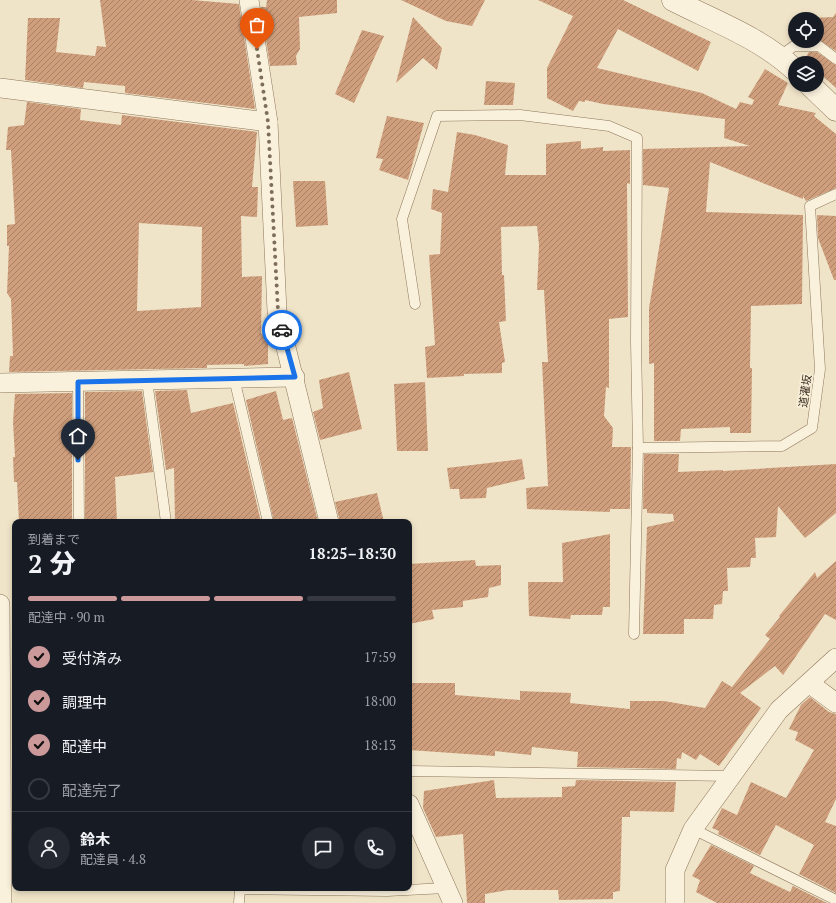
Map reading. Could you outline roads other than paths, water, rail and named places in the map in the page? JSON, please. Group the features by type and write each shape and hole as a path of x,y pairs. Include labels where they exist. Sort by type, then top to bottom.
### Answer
{"street":[{"path":"249,0 268,122 278,311 328,519"},
{"path":"673,0 763,45 787,63"},
{"path":"0,88 268,122"},
{"path":"817,92 836,110"},
{"path":"0,383 295,377"},
{"path":"0,604 5,642 0,836 2,903"},
{"path":"675,903 675,870 693,829 779,710 836,658"},
{"path":"809,682 836,703"},
{"path":"412,811 450,896"}],"lane":[{"path":"787,63 794,46 820,46 836,59"},
{"path":"416,304 402,219 436,116 520,115 608,126 637,138 636,342 638,448 634,634"},
{"name":"道灌坂","path":"638,448 782,446 812,428 820,369 810,206 836,194"},
{"path":"234,378 267,519"},
{"path":"147,380 166,519"},
{"path":"78,382 79,519"},
{"path":"412,771 731,776"},
{"path":"693,829 836,900"},
{"path":"239,903 240,891"},
{"path":"387,891 450,896"}]}
